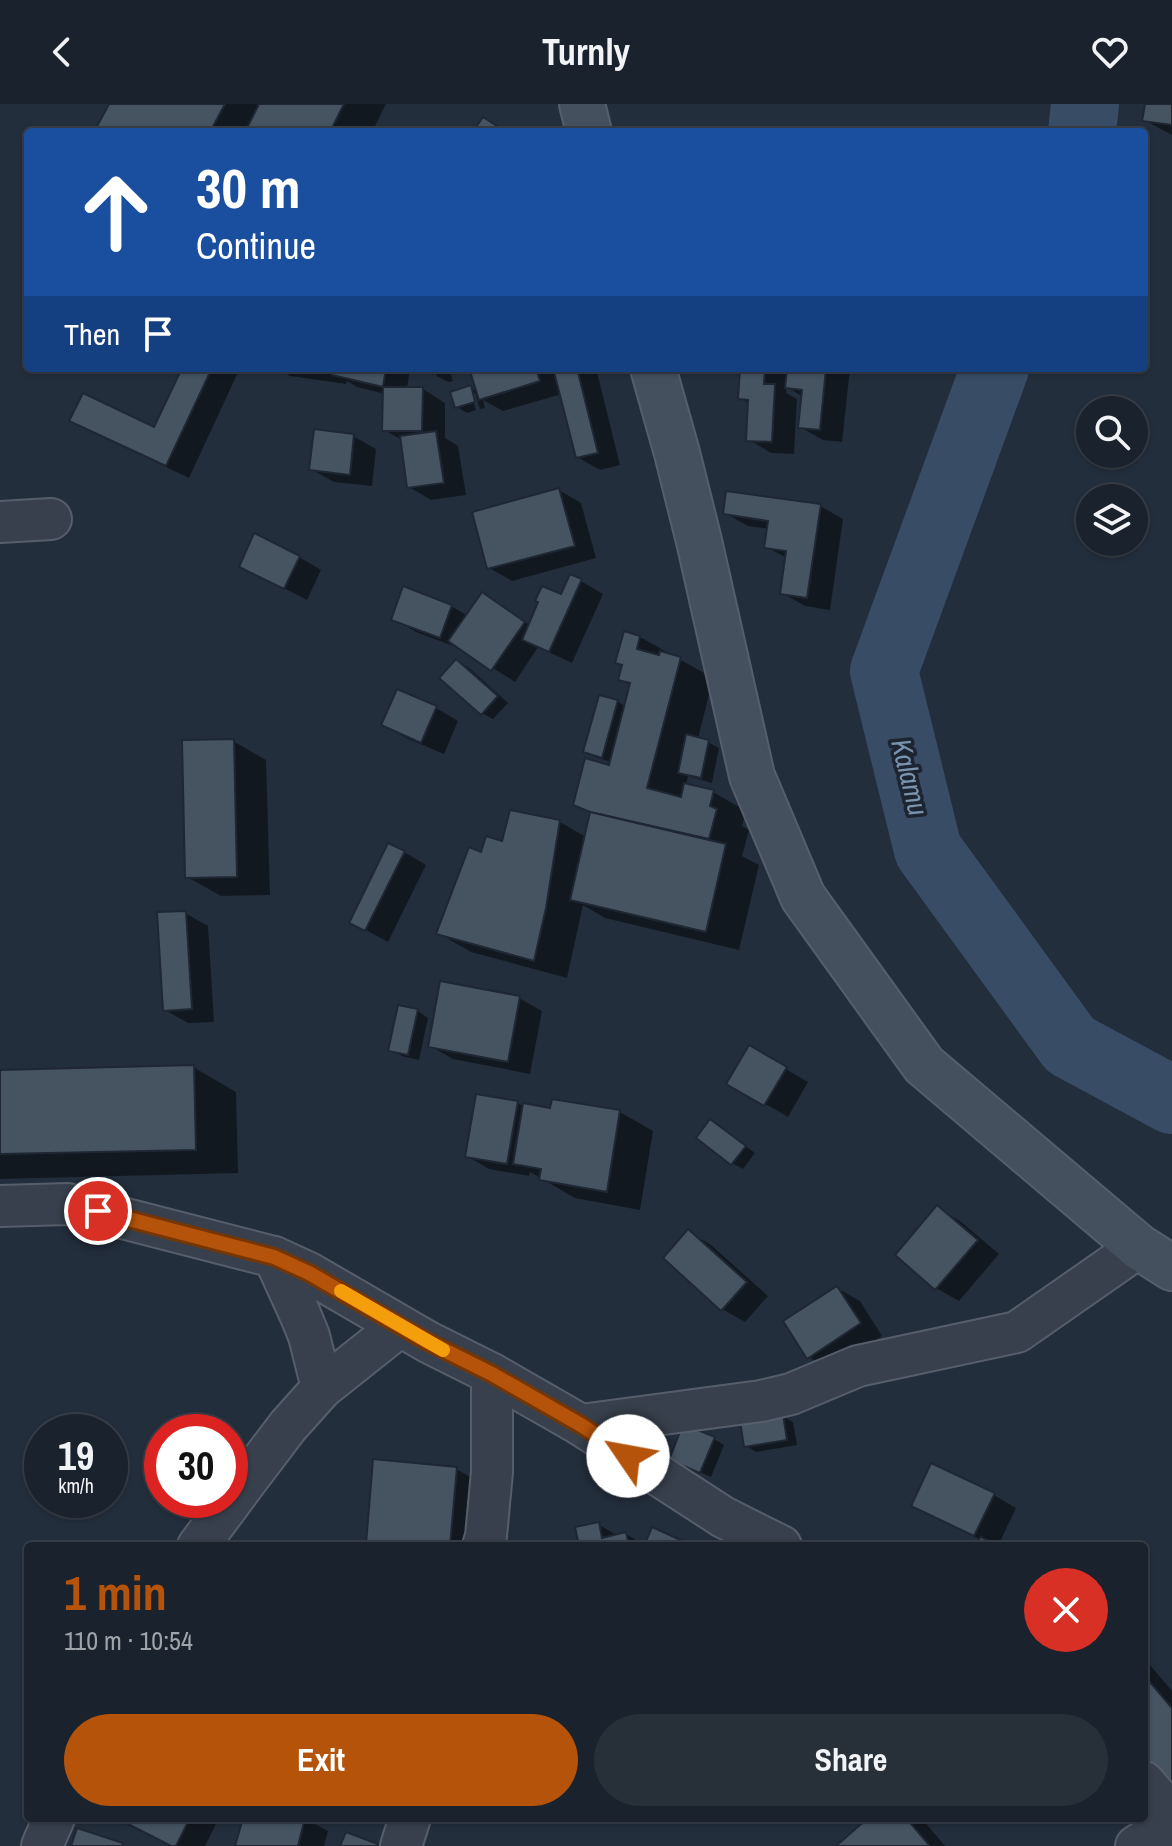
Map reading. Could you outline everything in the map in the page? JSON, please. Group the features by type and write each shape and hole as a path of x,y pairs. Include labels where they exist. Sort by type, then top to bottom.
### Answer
{"main road":[{"path":"582,104 588,128"},
{"path":"654,372 699,541 752,776 803,897 924,1065 1155,1258"}],"street":[{"path":"0,522 51,519"},
{"path":"0,1206 68,1204 274,1257 309,1273 400,1326 492,1374 581,1425 723,1517 773,1542"},
{"path":"274,1257 305,1325 322,1388"},
{"path":"581,1425 761,1401 791,1394 858,1366 1017,1332 1155,1258"},
{"path":"201,1542 322,1388 400,1326"},
{"path":"484,1542 492,1472 492,1374"},
{"path":"1148,1787 1172,1815"},
{"path":"42,1846 52,1822"},
{"path":"401,1846 409,1822"},
{"path":"1136,1846 1172,1823"}],"building":[{"path":"109,104 225,104 212,128 96,128"},
{"path":"259,104 344,104 332,128 247,128"},
{"path":"1145,104 1172,104 1172,125 1142,121"},
{"path":"483,117 497,126 495,128 475,128"},
{"path":"180,372 210,372 166,466 69,421 83,393 154,427"},
{"path":"332,372 385,372 383,387 332,375"},
{"path":"470,372 537,372 540,381 479,400"},
{"path":"554,372 578,372 598,453 576,458"},
{"path":"740,372 765,372 764,384 775,384 772,442 746,441 748,400 738,399"},
{"path":"787,372 826,372 820,430 798,428 802,390 785,388"},
{"path":"471,385 475,402 455,408 450,392"},
{"path":"383,387 423,387 422,431 382,431"},
{"path":"314,429 354,434 350,475 309,470"},
{"path":"436,431 444,483 407,488 400,436"},
{"path":"559,488 575,546 487,569 472,512"},
{"path":"726,491 821,504 807,598 780,594 786,551 764,548 768,521 723,514"},
{"path":"254,533 300,556 284,589 239,567"},
{"path":"570,574 582,579 549,652 522,640 542,586 561,594"},
{"path":"403,586 452,605 440,638 391,620"},
{"path":"482,592 525,622 491,671 448,641"},
{"path":"624,631 640,636 637,649 681,657 647,788 681,797 684,783 714,790 710,806 717,809 709,839 590,812 573,805 585,758 609,765 630,683 618,680 622,665 615,663"},
{"path":"456,659 498,696 481,715 439,678"},
{"path":"397,689 437,706 421,743 381,725"},
{"path":"599,695 618,700 602,758 583,752"},
{"path":"686,734 709,740 701,778 678,773"},
{"path":"234,739 237,877 185,878 182,740"},
{"path":"510,810 560,820 534,961 436,934 469,847 481,852 486,836 502,841"},
{"path":"590,812 726,844 706,932 570,900"},
{"path":"388,843 405,851 365,931 349,923"},
{"path":"186,911 192,1009 163,1011 157,912"},
{"path":"440,981 520,996 508,1062 428,1047"},
{"path":"398,1005 418,1009 408,1055 388,1051"},
{"path":"749,1045 787,1067 764,1106 726,1084"},
{"path":"194,1065 196,1150 0,1154 0,1070"},
{"path":"476,1094 518,1101 507,1164 465,1157"},
{"path":"552,1099 620,1110 607,1192 539,1180 541,1169 513,1164 523,1103 550,1108"},
{"path":"710,1119 746,1146 731,1165 696,1138"},
{"path":"937,1205 978,1240 935,1290 895,1255"},
{"path":"688,1229 747,1282 721,1311 663,1258"},
{"path":"837,1286 861,1323 807,1359 783,1321"},
{"path":"783,1414 787,1440 744,1447 740,1421"},
{"path":"683,1424 715,1437 700,1473 669,1460"},
{"path":"373,1459 457,1467 450,1542 366,1542"},
{"path":"931,1463 995,1493 974,1536 911,1506"},
{"path":"599,1522 602,1538 626,1532 628,1542 578,1542 575,1527"},
{"path":"652,1527 685,1542 646,1542"},
{"path":"1148,1680 1172,1708 1172,1789 1148,1760"},
{"path":"124,1822 188,1822 176,1846"},
{"path":"242,1822 304,1822 298,1846 235,1846"},
{"path":"863,1822 909,1822 930,1846 836,1846"},
{"path":"77,1828 123,1843 122,1846 71,1846"},
{"path":"346,1832 383,1846 340,1846"}],"waterway":[{"name":"Kalamu","path":"1082,128 1085,104"},
{"name":"Kalamu","path":"994,372 884,671 928,850 1070,1045 1172,1100"}],"slow traffic":[{"path":"341,1291 443,1350"}],"route":[{"path":"98,1211 274,1257 309,1273 581,1425 628,1456"}]}
